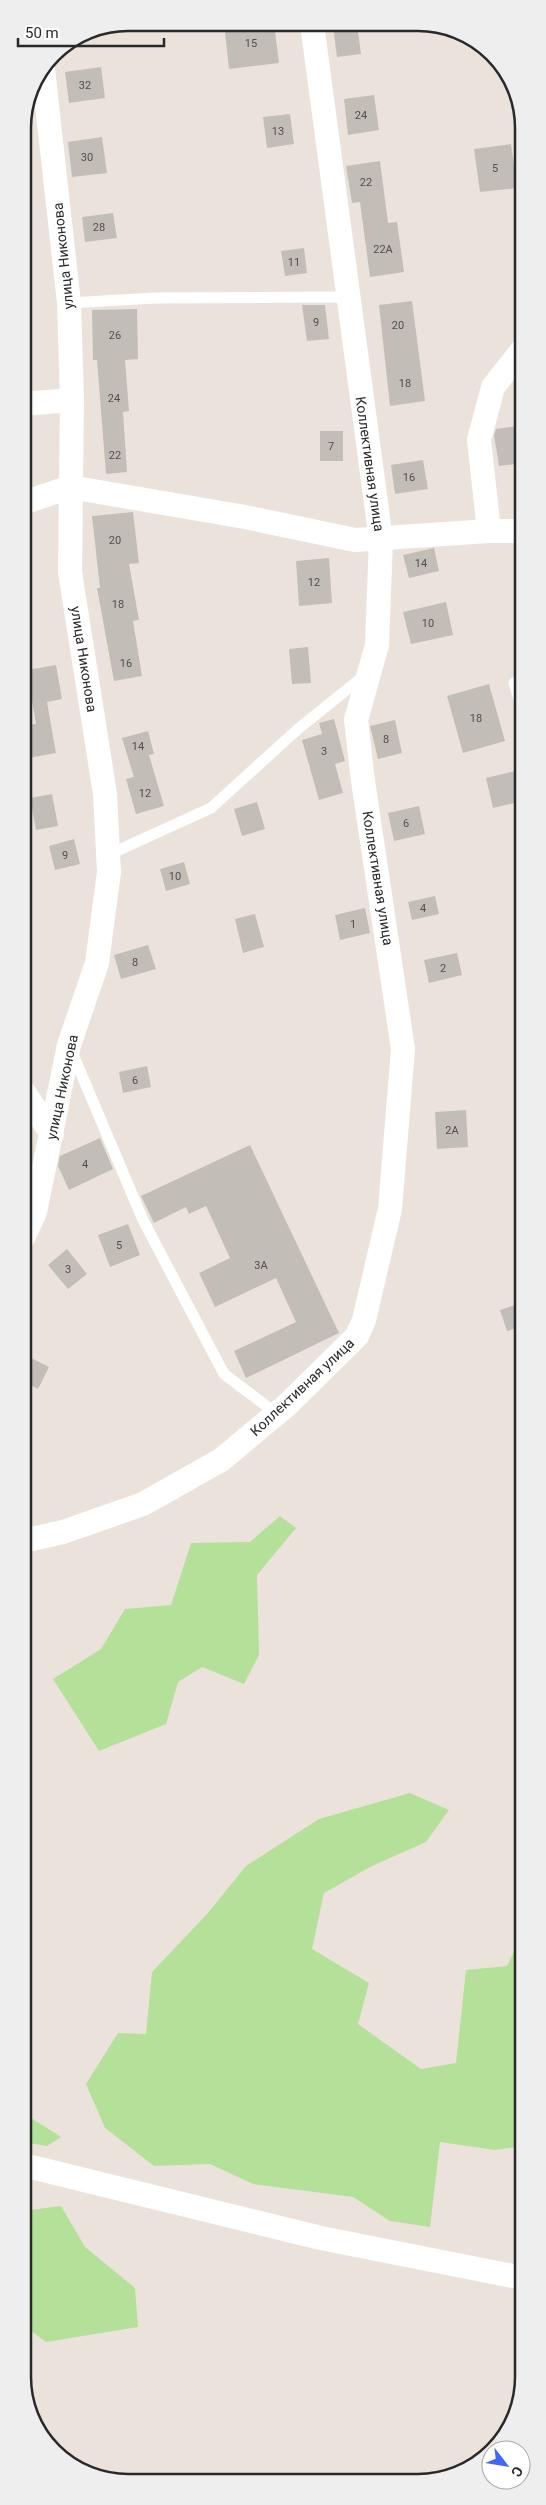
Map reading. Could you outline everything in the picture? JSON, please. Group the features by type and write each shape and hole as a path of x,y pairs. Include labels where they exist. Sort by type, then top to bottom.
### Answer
{"street":[{"name":"Коллективная улица","path":"31,1539 63,1532 143,1504 222,1460 277,1414 357,1336 364,1320 390,1209 403,1049 363,781 356,720 377,645 381,540 347,297 314,31"},
{"name":"улица Никонова","path":"31,1222 36,1212 69,1046 97,963 109,872 105,794 70,572 72,400 69,303 44,80"},
{"path":"489,531 479,440 493,387 515,359"},
{"path":"31,403 72,400"},
{"path":"31,500 70,487 245,517 355,540 515,531"},
{"path":"31,1103 52,1134"},
{"path":"31,2168 322,2238 515,2276"}],"lane":[{"path":"69,303 154,298 347,297"},
{"path":"108,855 211,808 298,729 370,670"},
{"path":"69,1046 143,1220 224,1374 277,1414"}],"green space":[{"path":"280,1516 296,1528 257,1575 259,1655 244,1684 202,1667 178,1682 166,1724 99,1751 53,1679 101,1649 125,1609 171,1605 191,1543 250,1542"},
{"path":"410,1793 449,1810 426,1842 372,1866 324,1893 312,1949 369,1983 358,2024 421,2069 456,2063 466,1970 507,1966 515,1949 515,2147 495,2150 440,2142 430,2227 390,2221 353,2197 253,2184 210,2164 154,2166 105,2128 86,2084 118,2033 146,2034 152,1972 207,1914 246,1866 319,1819"},
{"path":"31,2118 61,2137 47,2146 31,2143"},
{"path":"61,2206 85,2247 135,2288 138,2327 46,2342 31,2331 31,2210"}],"building":[{"path":"225,31 275,31 279,63 229,69"},
{"path":"334,31 358,31 361,54 337,57"},
{"path":"101,67 105,98 69,103 65,72"},
{"path":"374,95 379,130 348,135 344,99"},
{"path":"290,114 294,144 267,148 263,117"},
{"path":"102,137 107,173 72,177 68,142"},
{"path":"511,144 515,188 480,192 474,149"},
{"path":"380,161 388,223 397,222 404,272 370,277 360,202 352,203 346,166"},
{"path":"113,213 117,238 85,242 82,217"},
{"path":"304,248 307,273 285,276 281,251"},
{"path":"412,301 425,401 390,406 379,305"},
{"path":"302,305 325,305 329,339 307,341"},
{"path":"137,309 138,359 125,360 129,411 123,412 127,472 106,474 97,360 93,360 92,310"},
{"path":"515,426 515,464 499,466 494,435 496,429"},
{"path":"320,431 343,431 343,461 320,461"},
{"path":"423,460 428,489 395,494 391,465"},
{"path":"133,512 139,563 129,564 139,620 133,621 142,676 114,681 97,588 100,588 92,516"},
{"path":"434,548 439,571 409,578 403,555"},
{"path":"329,558 332,603 299,606 296,561"},
{"path":"446,602 453,635 411,644 403,612"},
{"path":"308,647 311,683 292,684 289,649"},
{"path":"56,665 62,699 47,702 56,753 31,758 31,725 36,724 31,694 31,669"},
{"path":"489,684 505,741 463,753 447,696"},
{"path":"334,719 345,761 335,764 343,793 319,800 302,740 322,734 319,723"},
{"path":"395,720 402,753 378,759 370,726"},
{"path":"148,731 154,754 149,755 164,806 136,814 126,779 134,777 122,738"},
{"path":"515,771 515,803 493,808 486,778"},
{"path":"52,794 58,826 36,830 31,798"},
{"path":"257,802 265,829 242,836 234,809"},
{"path":"419,806 425,834 394,841 388,813"},
{"path":"74,839 80,864 55,870 49,846"},
{"path":"184,862 190,884 166,891 160,869"},
{"path":"435,896 439,914 412,920 408,902"},
{"path":"365,908 370,933 340,940 335,915"},
{"path":"255,914 264,947 243,953 235,919"},
{"path":"148,945 156,969 121,979 114,955"},
{"path":"457,953 462,975 429,983 424,960"},
{"path":"147,1066 151,1087 123,1093 119,1072"},
{"path":"466,1110 468,1147 437,1149 435,1112"},
{"path":"100,1138 113,1169 69,1190 58,1166 60,1156"},
{"path":"250,1145 339,1333 246,1378 234,1351 296,1322 276,1278 215,1307 199,1273 230,1258 206,1206 189,1214 186,1207 154,1223 141,1196"},
{"path":"128,1224 140,1255 110,1267 98,1235"},
{"path":"67,1249 87,1274 68,1289 48,1265"},
{"path":"515,1305 515,1328 507,1331 500,1310"},
{"path":"31,1358 49,1367 38,1389 31,1385"}]}
